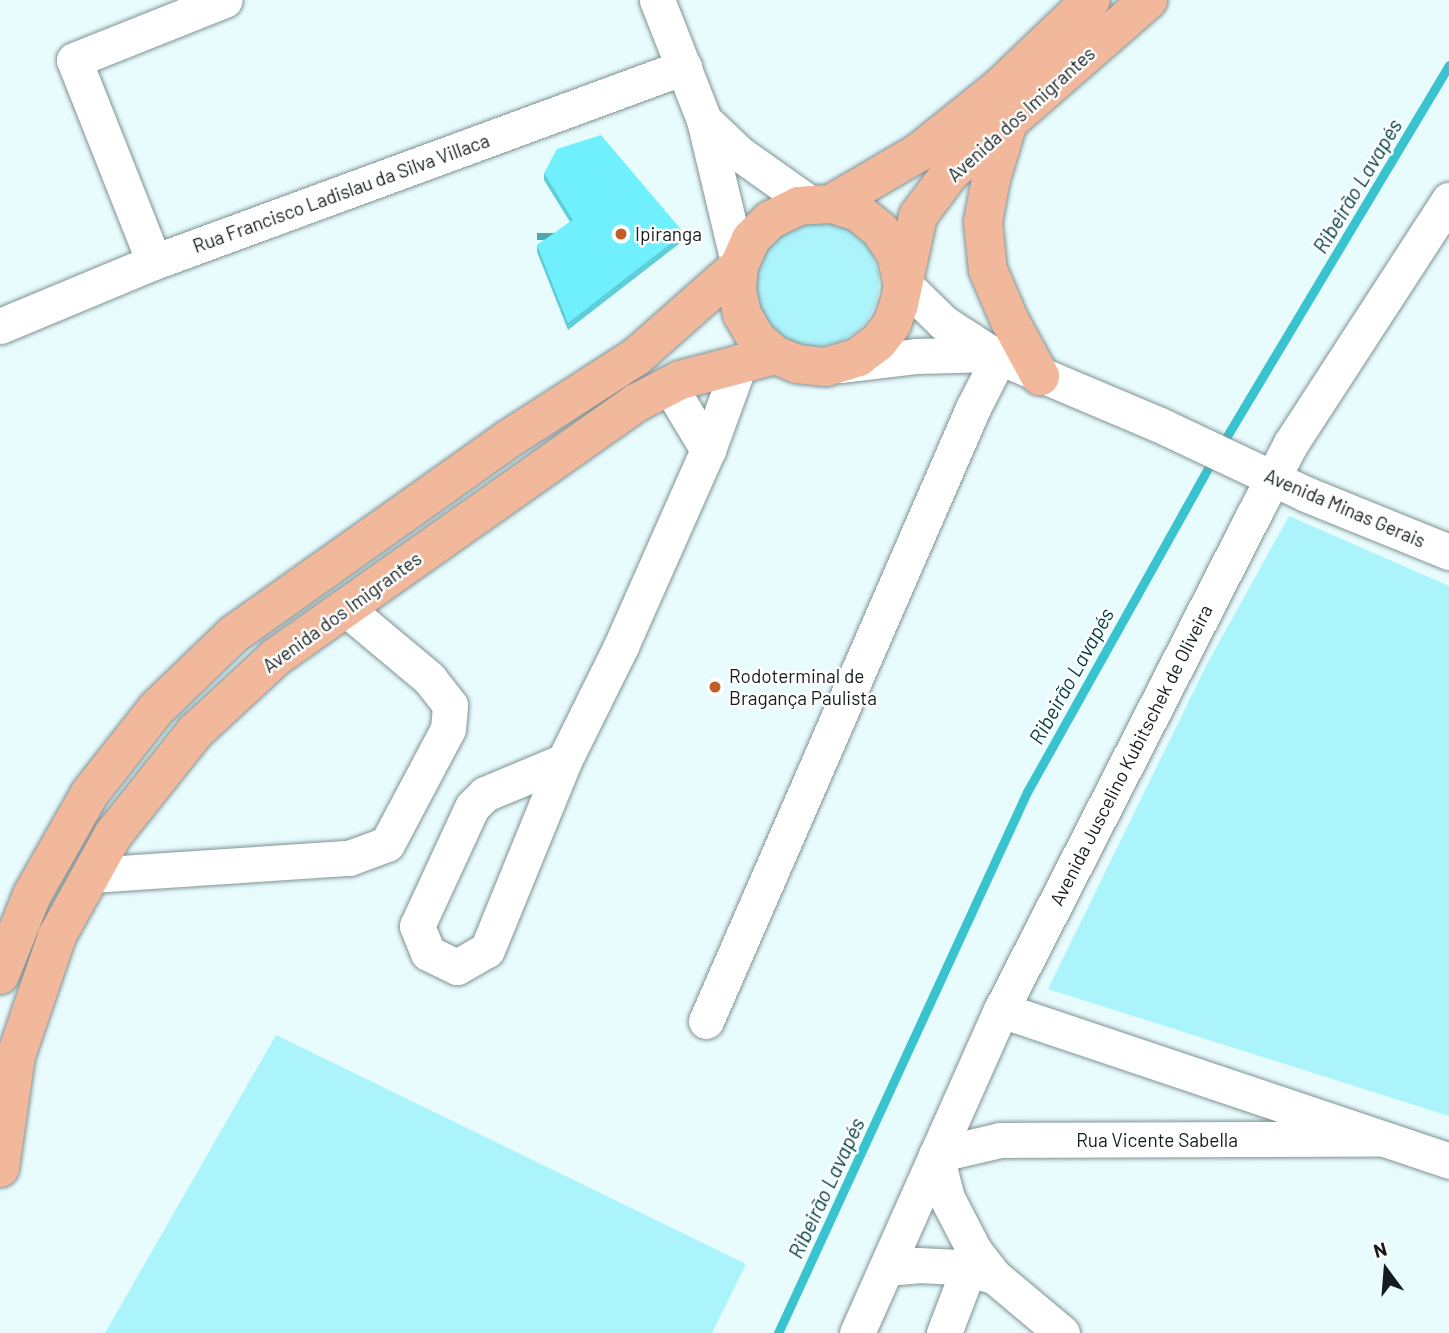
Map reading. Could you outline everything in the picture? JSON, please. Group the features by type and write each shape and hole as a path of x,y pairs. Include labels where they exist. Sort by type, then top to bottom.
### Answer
{"main road":[{"name":"Avenida dos Imigrantes","path":"822,204 918,153 999,88 1091,0"},
{"name":"Avenida dos Imigrantes","path":"0,1168 16,1056 57,936 113,835 195,732 276,657 636,403 669,385 758,358 826,367 858,357 878,342 892,324 900,304 902,282 918,216 950,173 1007,126 1148,0"},
{"path":"1007,126 991,179 983,222 988,270 1010,321 1040,376"},
{"name":"Avenida dos Imigrantes","path":"758,358 756,338 742,314 737,290 739,266 751,239 770,220 799,206 822,204 858,212 880,230 896,254 902,282"},
{"name":"Avenida dos Imigrantes","path":"0,975 32,895 90,793 166,699 234,634 507,440 636,357 739,266"}],"street":[{"path":"154,262 74,60 225,0"},
{"path":"657,0 704,120 739,266"},
{"name":"Rua Francisco Ladislau da Silva Villaca","path":"0,326 154,262 684,67"},
{"path":"704,120 740,154 822,204"},
{"name":"Avenida Juscelino Kubitschek de Oliveira","path":"857,1333 1001,1010 1291,443 1449,200"},
{"name":"Avenida Minas Gerais","path":"902,282 944,323 996,356 1160,425 1273,479 1449,552"},
{"path":"706,1021 996,356 917,356 826,367"},
{"path":"564,761 485,794 472,807 417,926 428,953 457,967 487,950 564,761 621,646 708,450 758,358"},
{"path":"669,385 708,450"},
{"path":"91,875 349,858 387,844 448,729 450,705 430,679 345,608"},
{"name":"Rua Vicente Sabella","path":"1001,1010 1449,1161"},
{"name":"Rua Vicente Sabella","path":"936,1155 1000,1140 1379,1139"},
{"path":"936,1155 947,1198 979,1266 1062,1333"},
{"path":"886,1268 918,1265 979,1266"},
{"path":"944,1333 979,1266"}],"shaded area":[{"path":"816,220 840,225 860,239 874,259 879,283 874,307 860,327 840,341 816,346 792,341 772,327 758,307 753,283 758,259 772,239 792,225"},
{"path":"1289,516 1449,586 1449,1116 1048,989 1207,664"},
{"path":"276,1035 746,1264 712,1333 105,1333"}],"building":[{"name":"Ipiranga","path":"601,135 684,233 568,323 537,245 573,220 544,173 557,149"}],"waterway":[{"name":"Ribeirão Lavapés","path":"1221,446 1449,65"},
{"name":"Ribeirão Lavapés","path":"778,1333 1027,792 1214,458"}],"place":[{"name":"Ipiranga","path":"621,234"},
{"name":"Rodoterminal de Bragança Paulista","path":"715,687"}]}
